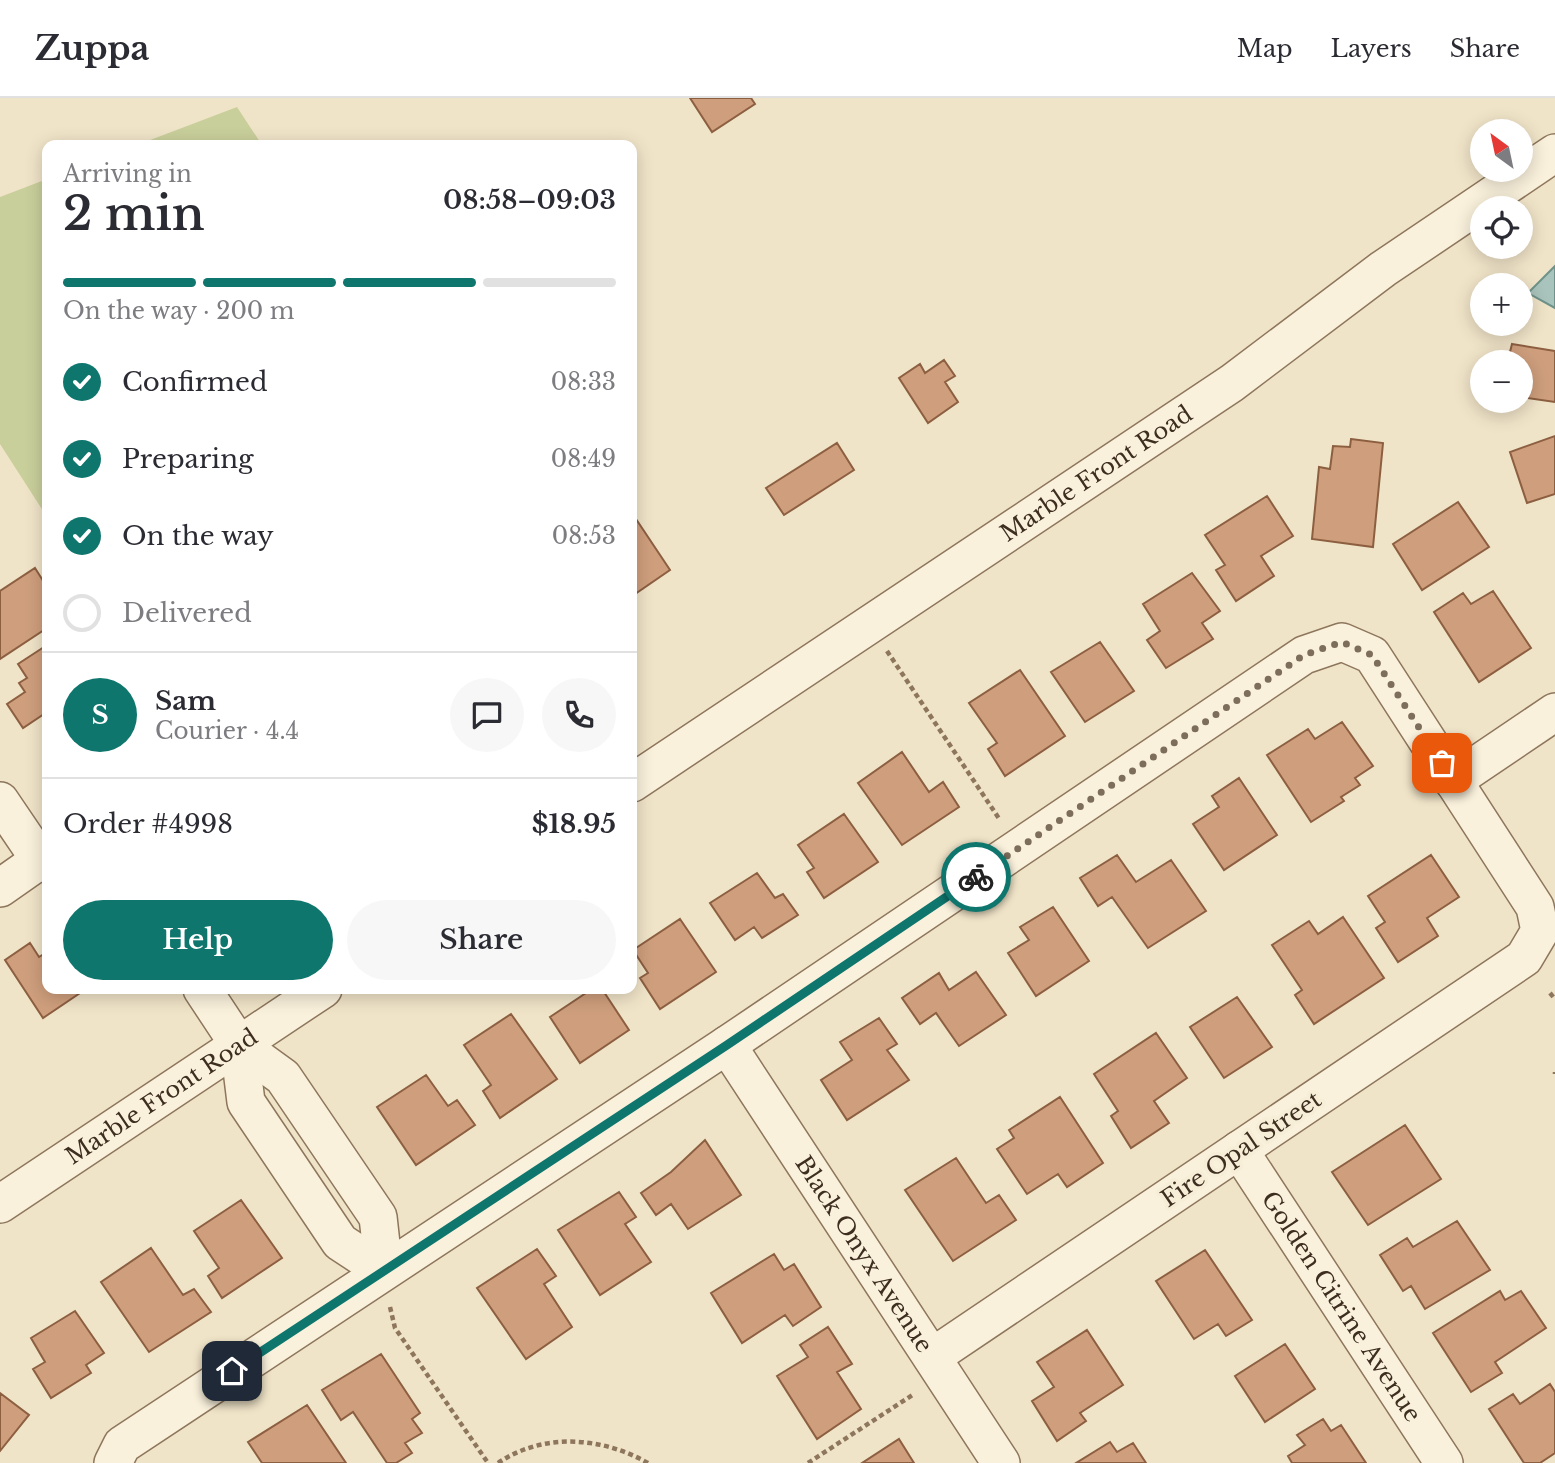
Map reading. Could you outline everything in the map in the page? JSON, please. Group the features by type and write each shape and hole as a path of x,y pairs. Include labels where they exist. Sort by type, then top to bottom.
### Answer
{"street":[{"name":"Marble Front Road","path":"637,780 1232,383 1383,269 1555,153"},
{"path":"113,1463 122,1445 385,1286 727,1045 1304,655 1342,642 1372,655 1453,781 1555,712"},
{"name":"Fire Opal Street","path":"932,1357 1524,958 1540,931 1535,906 1453,781"},
{"path":"0,801 42,861"},
{"path":"0,888 42,863"},
{"path":"205,994 239,1045 246,1102 340,1242 385,1286"},
{"name":"Marble Front Road","path":"0,1204 316,994"},
{"name":"Black Onyx Avenue","path":"727,1045 1001,1463"},
{"name":"Golden Citrine Avenue","path":"1239,1150 1444,1463"}],"path":[{"path":"885,648 1000,820"},
{"path":"1550,993 1555,999"},
{"path":"385,1286 395,1328 488,1463"},
{"path":"808,1463 915,1394"},
{"path":"498,1463 538,1445 570,1440 600,1443 633,1454 648,1463"}],"green space":[{"path":"237,107 259,140 150,140"},
{"path":"42,181 42,509 0,444 0,197"}],"water":[{"path":"1555,266 1555,308 1533,296 1533,288"}],"building":[{"path":"690,98 751,98 755,104 712,132"},
{"path":"1512,344 1555,351 1555,402 1533,399 1533,350 1510,350"},
{"path":"944,360 955,376 945,382 958,402 928,423 899,378 920,364 925,373"},
{"path":"1555,436 1555,494 1527,503 1510,452"},
{"path":"1351,439 1383,443 1373,547 1312,539 1319,467 1330,469 1333,446 1350,447"},
{"path":"837,443 854,470 784,515 766,488"},
{"path":"1267,496 1293,536 1261,556 1274,576 1236,601 1216,570 1225,565 1205,535"},
{"path":"1458,502 1489,547 1422,590 1393,544"},
{"path":"637,520 670,570 637,593"},
{"path":"35,568 42,579 42,631 0,659 0,591"},
{"path":"1192,573 1220,611 1202,623 1213,639 1166,668 1147,640 1160,631 1143,604"},
{"path":"1493,591 1531,648 1479,682 1434,612 1463,593 1471,604"},
{"path":"1100,642 1134,691 1085,722 1051,672"},
{"path":"42,648 42,715 23,728 7,704 25,692 19,683 27,678 18,664"},
{"path":"1020,670 1065,736 1005,776 988,749 997,743 969,703"},
{"path":"1342,722 1373,766 1355,778 1360,785 1341,797 1344,801 1311,822 1267,755 1308,729 1315,739"},
{"path":"902,752 929,792 943,782 959,807 902,845 858,783"},
{"path":"1239,778 1277,835 1224,870 1193,824 1219,807 1212,796"},
{"path":"844,814 878,862 824,898 807,872 814,868 798,845"},
{"path":"1117,855 1136,882 1171,860 1206,911 1148,948 1112,897 1098,906 1080,878"},
{"path":"1431,855 1459,897 1427,918 1438,936 1398,962 1376,928 1385,922 1368,896"},
{"path":"757,873 775,898 783,894 798,915 762,938 754,927 735,940 710,903"},
{"path":"1053,907 1089,961 1036,996 1008,953 1029,940 1020,927"},
{"path":"1343,917 1384,978 1314,1024 1295,995 1302,990 1272,945 1309,921 1318,934"},
{"path":"680,919 716,972 660,1009 640,978 648,973 637,956 637,947"},
{"path":"30,943 39,957 42,955 42,994 79,994 43,1018 5,960"},
{"path":"976,972 1006,1015 959,1046 936,1013 920,1024 902,998 939,973 949,990"},
{"path":"584,994 605,994 629,1030 580,1063 550,1017"},
{"path":"1237,997 1272,1047 1224,1078 1190,1027"},
{"path":"511,1014 557,1079 500,1118 483,1091 491,1085 464,1045"},
{"path":"879,1018 897,1044 887,1050 909,1080 847,1120 821,1080 852,1060 840,1042"},
{"path":"1156,1033 1187,1078 1154,1101 1169,1123 1131,1148 1111,1116 1118,1111 1094,1074"},
{"path":"426,1075 448,1106 457,1100 475,1125 416,1165 377,1107"},
{"path":"1060,1097 1103,1163 1067,1187 1058,1174 1027,1194 997,1149 1014,1138 1009,1130"},
{"path":"1405,1125 1441,1179 1368,1225 1332,1172"},
{"path":"705,1140 741,1195 688,1229 671,1204 656,1215 641,1193 671,1172"},
{"path":"956,1158 986,1203 999,1195 1016,1220 953,1261 905,1190"},
{"path":"619,1192 636,1217 625,1224 651,1262 600,1295 558,1230"},
{"path":"241,1200 282,1258 222,1298 208,1276 219,1268 194,1231"},
{"path":"1457,1221 1490,1270 1425,1309 1411,1286 1403,1291 1380,1255 1407,1238 1413,1247"},
{"path":"151,1248 183,1295 194,1289 211,1312 149,1352 101,1282"},
{"path":"537,1249 556,1276 544,1284 572,1327 526,1359 477,1288"},
{"path":"1205,1250 1252,1320 1226,1336 1218,1324 1194,1339 1156,1281"},
{"path":"774,1254 784,1270 794,1264 821,1307 793,1326 785,1315 742,1343 711,1293"},
{"path":"1500,1291 1505,1300 1521,1291 1546,1328 1495,1362 1502,1373 1471,1392 1433,1333"},
{"path":"75,1311 104,1353 86,1365 91,1373 51,1398 33,1369 45,1362 31,1338"},
{"path":"828,1327 852,1364 837,1372 861,1409 817,1439 777,1376 808,1357 800,1345"},
{"path":"1087,1330 1123,1385 1080,1413 1086,1421 1057,1441 1032,1401 1054,1387 1037,1362"},
{"path":"1285,1344 1315,1389 1265,1422 1235,1376"},
{"path":"381,1354 420,1413 412,1419 422,1433 405,1443 412,1453 396,1463 387,1463 353,1412 341,1420 322,1390"},
{"path":"1550,1384 1555,1392 1555,1453 1540,1463 1524,1463 1489,1409 1513,1394 1520,1404"},
{"path":"0,1393 29,1415 0,1451"},
{"path":"307,1405 346,1463 262,1463 248,1442"},
{"path":"1323,1419 1331,1431 1341,1425 1366,1463 1292,1463 1288,1456 1305,1445 1297,1435"},
{"path":"899,1439 914,1463 862,1463"},
{"path":"1110,1442 1117,1452 1133,1443 1146,1463 1076,1463"}],"way so far":[{"path":"976,877 1304,655 1342,642 1372,655 1442,763"}],"route":[{"path":"232,1371 727,1045 976,877"}]}
